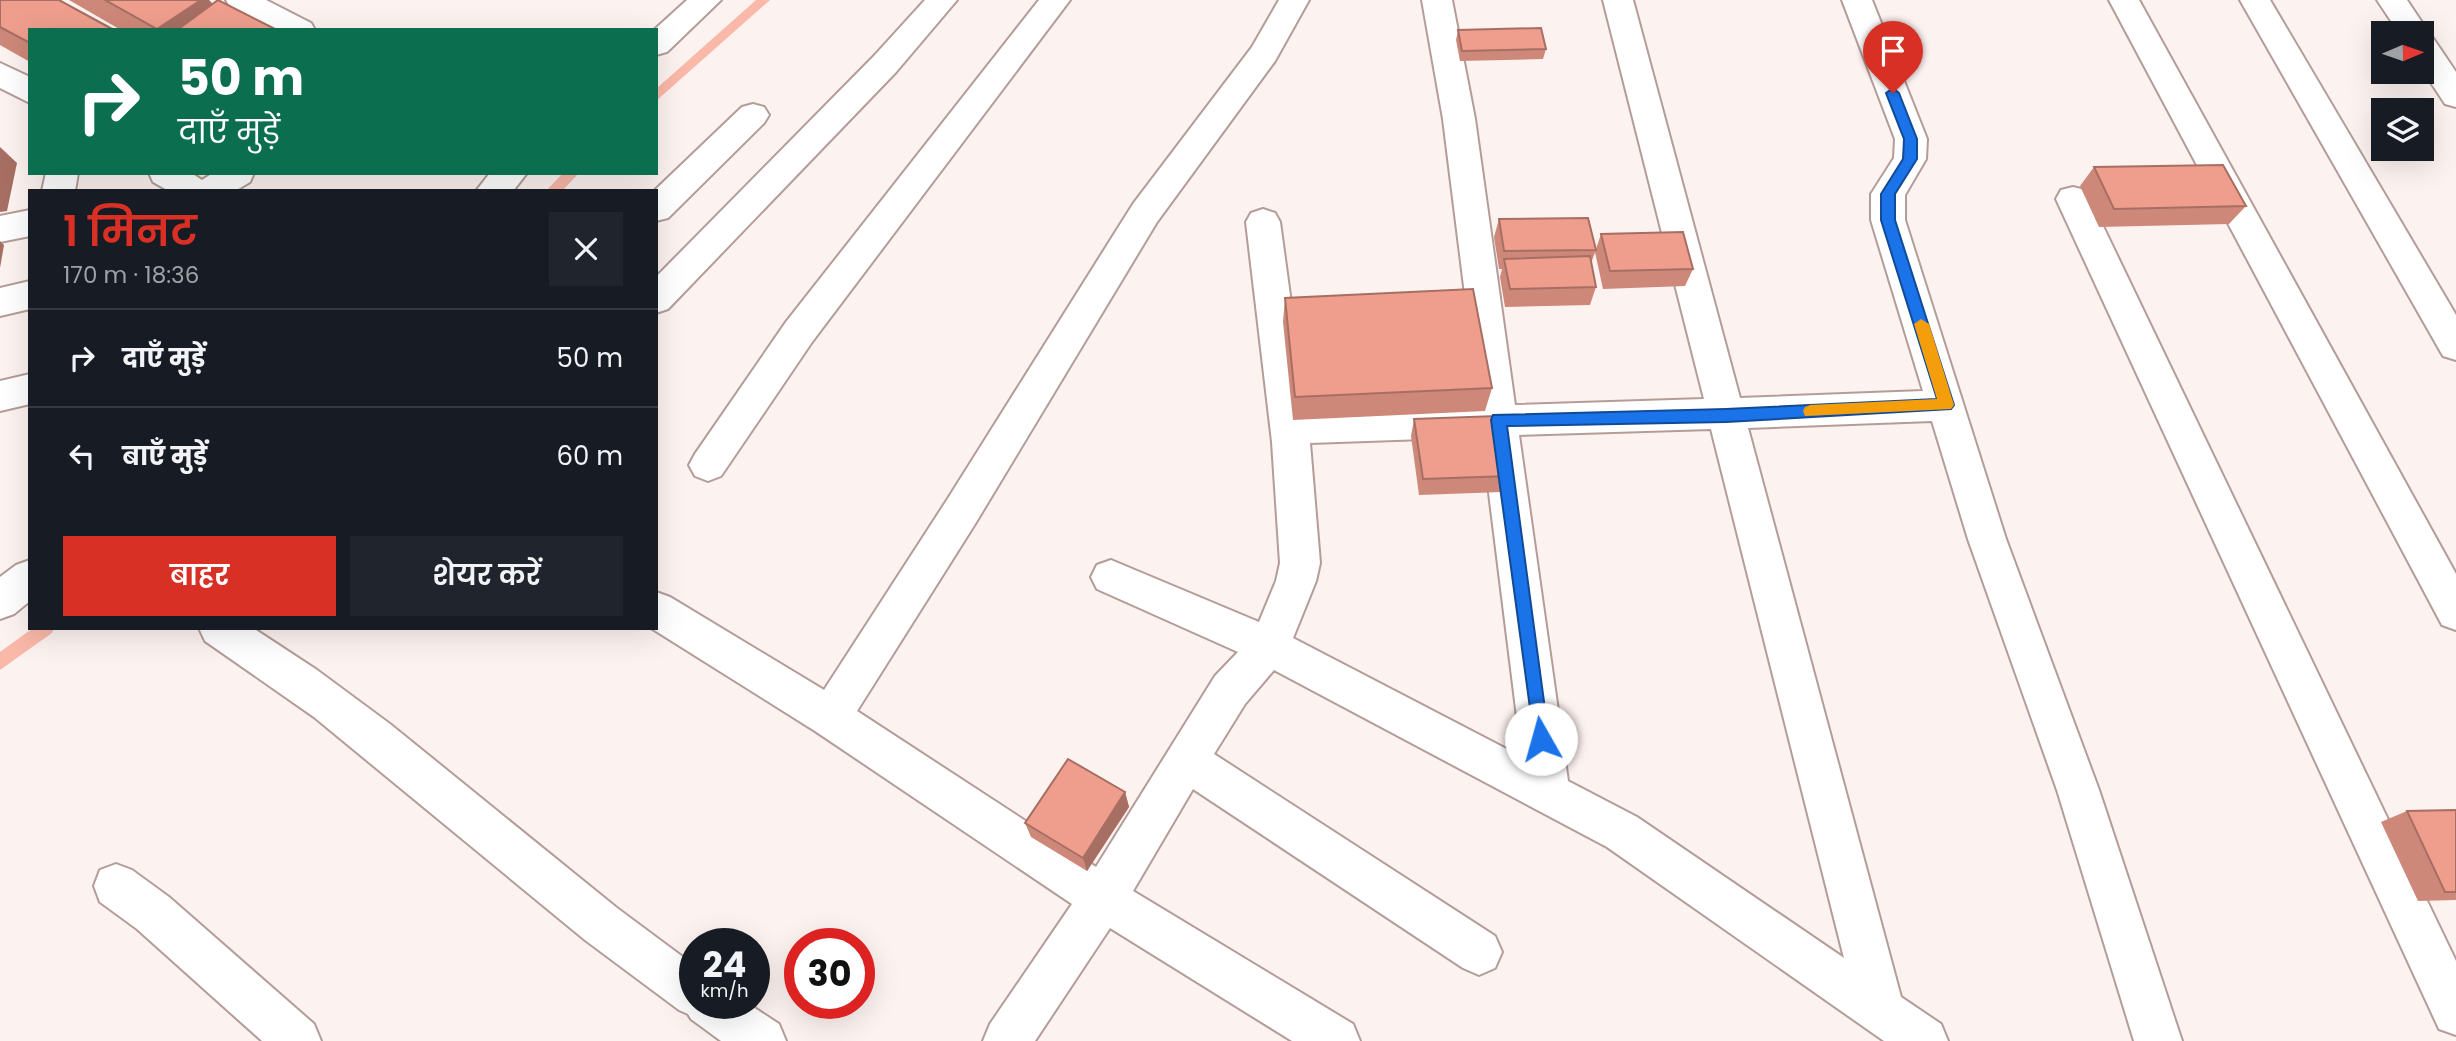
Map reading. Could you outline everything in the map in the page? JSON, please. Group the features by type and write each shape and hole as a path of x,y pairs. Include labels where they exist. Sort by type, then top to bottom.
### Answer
{"street":[{"path":"241,0 295,28"},
{"path":"658,42 706,0"},
{"path":"658,297 885,65 942,0"},
{"path":"708,465 799,332 1055,0"},
{"path":"830,717 961,512 1145,213 1264,53 1294,0"},
{"path":"1437,0 1459,119 1548,793"},
{"path":"1618,0 1881,1011"},
{"path":"1857,0 1910,139 1910,159 1888,194 1888,220 1987,539 2078,790 2158,1041"},
{"path":"2124,0 2456,612"},
{"path":"2255,0 2456,346"},
{"path":"2392,0 2406,21"},
{"path":"2434,62 2453,88"},
{"path":"0,74 28,91"},
{"path":"658,207 754,115"},
{"path":"168,175 192,189"},
{"path":"213,189 235,175"},
{"path":"494,189 509,175"},
{"path":"2073,199 2456,1012"},
{"path":"1007,1041 1103,898 1230,690 1269,646 1296,581 1300,563 1289,429 1263,222"},
{"path":"0,229 28,223"},
{"path":"0,302 28,295"},
{"path":"0,396 28,389"},
{"path":"1289,429 1946,405"},
{"path":"1111,577 1269,646 1622,832 1924,1041"},
{"path":"0,601 28,579"},
{"path":"658,611 830,717 1103,898 1336,1041"},
{"path":"224,630 328,702 626,946 679,983"},
{"path":"1186,760 1479,952"},
{"path":"116,886 153,913 297,1041"},
{"path":"730,1019 762,1041"}],"building":[{"path":"0,0 59,0 110,28 28,28 28,42 0,27"},
{"path":"105,0 201,0 155,28"},
{"path":"218,0 273,28 180,28"},
{"path":"1541,28 1546,49 1462,51 1458,30"},
{"path":"2223,165 2246,206 2114,209 2094,167"},
{"path":"1588,218 1596,250 1504,251 1499,219"},
{"path":"1683,232 1693,269 1610,271 1601,234"},
{"path":"1590,256 1596,287 1510,289 1504,259"},
{"path":"1473,289 1492,388 1295,397 1285,298"},
{"path":"1497,416 1508,476 1423,479 1414,419"},
{"path":"1068,759 1125,792 1083,858 1025,823"},
{"path":"2456,810 2456,892 2445,892 2407,811"}],"waterway":[{"path":"658,95 764,0"},
{"path":"555,189 570,175"},
{"path":"0,662 43,630"}],"slow traffic":[{"path":"1810,411 1946,405 1921,324"}],"route":[{"path":"1541,739 1499,420 1726,415 1946,405 1888,220 1888,194 1910,159 1910,139 1893,93"}]}
